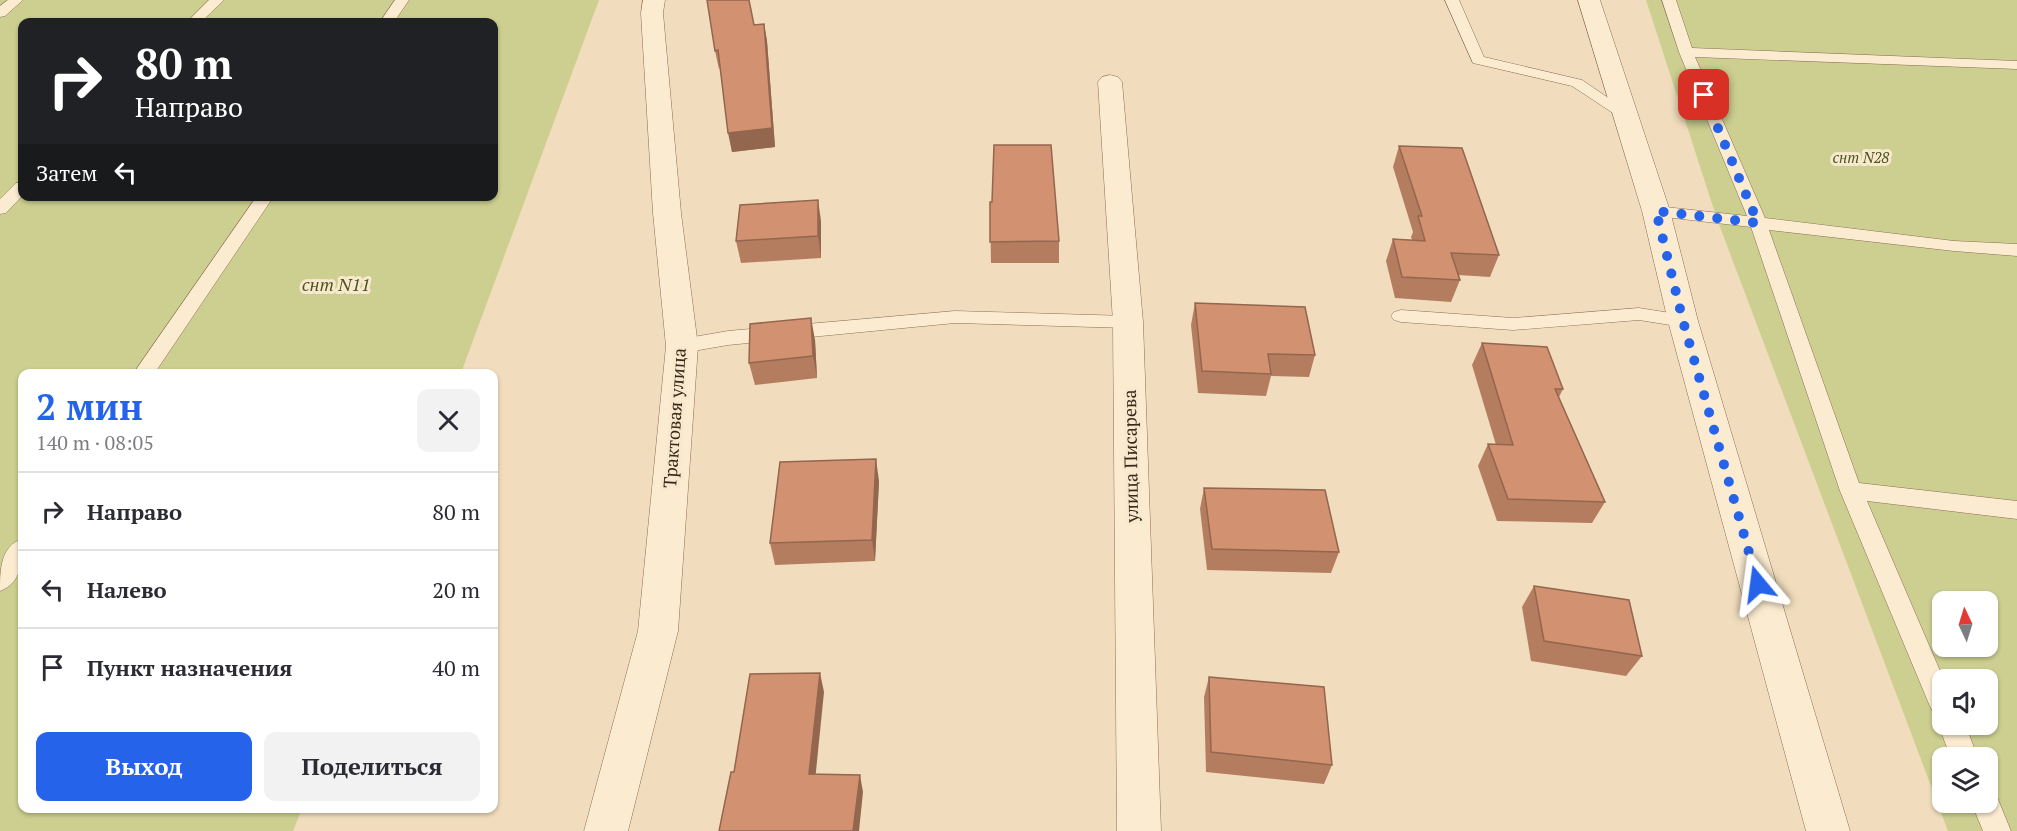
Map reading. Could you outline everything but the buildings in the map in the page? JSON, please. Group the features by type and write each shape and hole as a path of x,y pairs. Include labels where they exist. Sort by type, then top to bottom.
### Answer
{"street":[{"name":"Трактовая улица","path":"606,831 658,631 682,346 667,213 652,13 654,0"},
{"path":"1589,0 1656,211 1683,321 1828,831"},
{"name":"улица Писарева","path":"1110,82 1128,322 1139,831"}],"lane":[{"path":"0,13 16,0"},
{"path":"198,18 217,0"},
{"path":"390,18 402,0"},
{"path":"1452,0 1478,60 1577,83 1624,114"},
{"path":"1669,0 1686,52 1758,223 1851,491 1932,681"},
{"path":"1686,52 2017,65"},
{"path":"0,209 18,191"},
{"path":"146,369 263,201"},
{"path":"1656,211 1943,245 2017,250"},
{"path":"1401,316 1513,324 1639,314 1683,321"},
{"path":"682,346 728,338 955,317 1128,322"},
{"path":"1851,491 2017,510"},
{"path":"0,580 18,554"},
{"path":"1990,813 1997,831"}],"green space":[{"name":"снт N11","path":"0,0 599,0 462,369 18,369 18,813 300,813 293,831 0,831"},
{"name":"снт N28","path":"1646,0 2017,0 2017,831 1948,831 1941,813 1998,813 1998,747 1932,747 1932,789 1717,219"}],"route":[{"path":"1704,95 1758,223 1656,211 1683,321 1758,584"}]}
